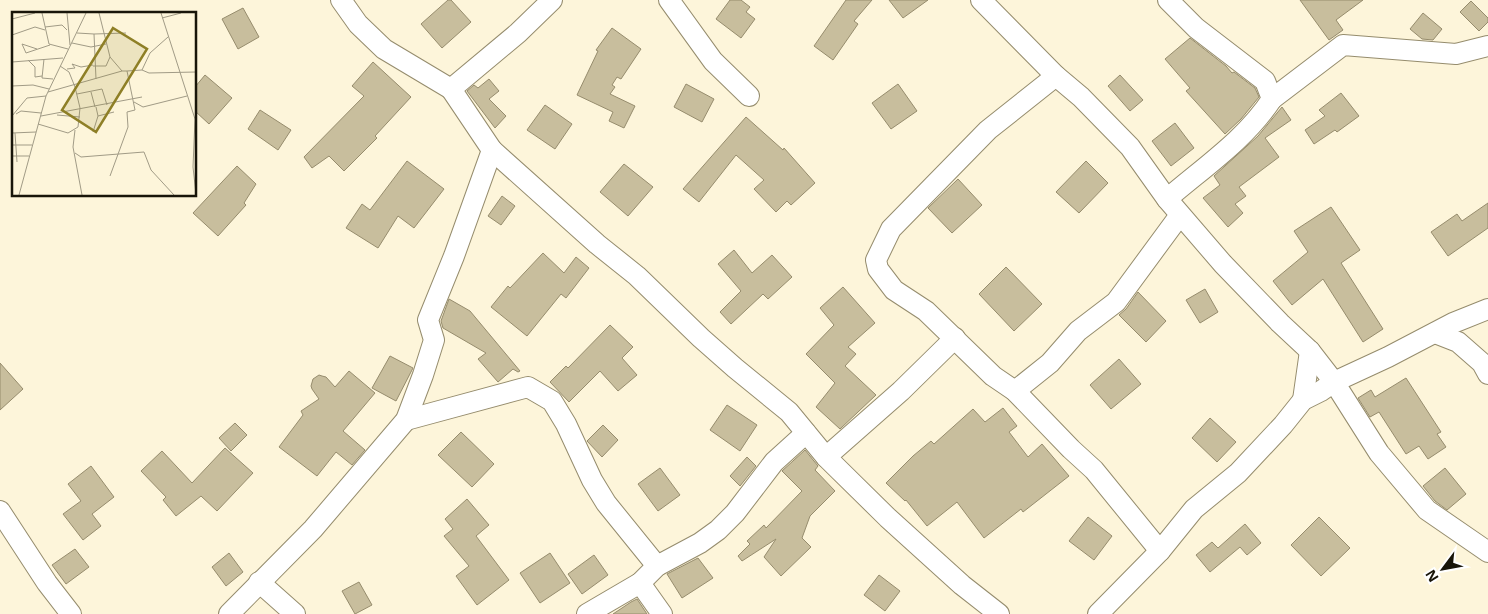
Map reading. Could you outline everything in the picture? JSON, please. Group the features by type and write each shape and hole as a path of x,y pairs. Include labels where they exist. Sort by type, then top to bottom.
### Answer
{"street":[{"path":"340,0 358,24 384,49 451,89 492,150 597,244 637,276 735,368 789,412 826,457 895,525 962,585 999,614"},
{"path":"451,89 518,33 552,0"},
{"path":"669,0 713,62 749,96"},
{"path":"981,0 1056,76 1081,96 1130,147 1167,199 1222,264 1310,351 1334,382 1379,454 1427,510 1488,552"},
{"path":"1168,0 1196,28 1266,81 1272,99"},
{"path":"1167,199 1233,145 1262,114 1272,99 1343,46 1456,54 1488,46"},
{"path":"1056,76 988,130 891,229 876,260 878,269 894,290 926,311 993,376 1014,391 1094,470 1160,551"},
{"path":"229,614 313,529 406,420 434,340 428,320 454,256 492,150"},
{"path":"1014,391 1050,363 1078,331 1116,302 1180,214"},
{"path":"1098,614 1160,551 1194,510 1238,473 1303,400 1334,382 1388,357 1453,323 1488,310"},
{"path":"1434,333 1458,342 1482,363 1488,374"},
{"path":"826,457 901,391 955,338"},
{"path":"1303,400 1310,351"},
{"path":"406,420 528,387 552,401 566,424 592,480 606,503 657,566"},
{"path":"587,614 640,583 657,566 700,543 718,530 735,513 774,462 806,433"},
{"path":"0,511 47,583 71,614"},
{"path":"259,582 295,614"},
{"path":"640,583 662,614"}],"building":[{"path":"448,0 451,0 471,22 442,48 421,24"},
{"path":"730,0 741,0 750,7 746,12 755,19 741,38 716,19"},
{"path":"846,0 872,0 854,21 858,24 833,60 814,46"},
{"path":"889,0 928,0 903,18"},
{"path":"1300,0 1363,0 1336,20 1343,30 1329,40"},
{"path":"1471,1 1488,18 1488,22 1479,31 1460,12"},
{"path":"243,8 259,37 238,49 222,19"},
{"path":"1423,13 1442,29 1433,40 1422,39 1410,29"},
{"path":"612,28 641,49 621,79 617,77 612,85 615,87 610,94 635,106 624,128 609,121 613,112 577,95 598,51 596,50"},
{"path":"1190,38 1226,66 1232,73 1234,72 1255,88 1259,97 1241,119 1225,134 1186,91 1190,88 1165,59"},
{"path":"373,62 411,97 375,136 377,138 344,171 329,156 312,168 304,157 364,96 352,86"},
{"path":"205,75 232,98 209,124 196,112 196,86"},
{"path":"1120,75 1143,100 1130,111 1108,86"},
{"path":"489,79 499,91 489,99 506,116 495,128 467,91 474,85 478,88"},
{"path":"686,84 714,99 702,122 674,107"},
{"path":"898,84 917,111 891,129 872,103"},
{"path":"1341,93 1359,116 1337,132 1335,130 1314,144 1305,130 1325,116 1319,110"},
{"path":"545,105 572,124 555,149 527,130"},
{"path":"1282,107 1291,120 1265,138 1279,157 1239,187 1246,196 1235,204 1243,213 1228,227 1203,198 1220,185 1214,176 1258,136"},
{"path":"260,110 291,130 278,150 248,129"},
{"path":"746,117 783,150 784,148 815,183 791,205 787,201 776,212 754,189 764,180 736,155 699,202 683,189"},
{"path":"1175,123 1194,148 1171,166 1152,141"},
{"path":"407,161 444,189 414,228 398,216 378,248 346,228 362,204 370,210"},
{"path":"1086,161 1108,183 1079,213 1056,192"},
{"path":"624,164 653,187 628,216 600,192"},
{"path":"237,166 256,184 244,203 246,205 218,236 193,213"},
{"path":"958,179 982,205 952,233 928,208"},
{"path":"502,196 515,206 501,225 488,216"},
{"path":"1488,203 1488,228 1448,256 1431,232 1457,214 1462,221"},
{"path":"1331,207 1360,250 1341,263 1383,329 1363,342 1323,279 1292,305 1273,281 1308,252 1294,231"},
{"path":"734,250 752,273 772,255 792,277 768,299 763,294 731,324 720,312 741,291 718,264"},
{"path":"543,253 564,273 576,257 589,268 566,298 561,294 527,336 491,307 508,286 510,288"},
{"path":"1006,267 1042,304 1014,331 979,294"},
{"path":"843,287 875,323 848,347 856,354 845,366 876,395 840,429 816,407 835,383 806,354 834,325 820,308"},
{"path":"1205,289 1218,312 1200,323 1186,300"},
{"path":"1138,292 1166,321 1146,342 1119,315 1126,309"},
{"path":"449,299 470,311 520,371 518,372 513,369 498,382 478,359 486,353 443,328 441,321"},
{"path":"610,325 633,347 622,358 637,375 618,391 600,371 569,402 550,382 566,366 568,368"},
{"path":"390,356 413,368 396,401 372,388"},
{"path":"1119,359 1141,384 1111,409 1090,385"},
{"path":"0,363 23,389 0,410"},
{"path":"349,371 375,393 343,431 365,450 352,465 336,452 317,476 279,447 303,415 301,411 319,399 311,386 313,379 319,375 326,377 335,387"},
{"path":"1406,378 1441,432 1437,434 1446,447 1428,459 1419,446 1406,454 1379,412 1370,417 1358,398 1371,390 1375,397"},
{"path":"727,405 757,425 740,451 710,430"},
{"path":"1003,408 1017,426 1009,432 1028,457 1042,444 1069,476 1023,512 1021,509 984,538 957,502 927,526 906,500 886,483 913,456 931,441 934,444 973,409 985,422"},
{"path":"1210,418 1236,442 1217,462 1192,438"},
{"path":"235,423 247,435 231,451 219,438"},
{"path":"603,425 618,440 602,457 587,441"},
{"path":"461,432 494,464 472,487 438,455"},
{"path":"225,448 253,473 217,511 201,496 176,516 163,500 166,497 141,471 162,451 192,483"},
{"path":"805,450 818,466 815,470 835,491 810,516 802,538 811,547 781,576 764,557 776,539 742,561 738,556 750,544 747,541 764,525 766,528 802,491 782,471"},
{"path":"747,457 756,466 740,486 730,476"},
{"path":"91,466 114,497 92,514 101,526 83,540 63,514 81,501 68,484"},
{"path":"660,468 680,495 658,511 638,484"},
{"path":"1445,468 1466,494 1447,510 1435,501 1423,486"},
{"path":"467,499 489,525 476,536 509,580 477,605 456,576 469,566 444,536 453,529 445,519"},
{"path":"1088,517 1112,536 1094,560 1069,541"},
{"path":"1319,517 1350,548 1321,576 1291,545"},
{"path":"1245,524 1261,543 1247,555 1240,547 1210,572 1196,555 1212,542 1218,548"},
{"path":"75,549 89,567 66,584 52,565"},
{"path":"229,553 243,572 226,586 212,567"},
{"path":"550,553 570,583 540,603 520,573"},
{"path":"594,555 608,575 582,594 568,574"},
{"path":"698,558 713,578 682,598 667,574"},
{"path":"879,575 900,591 885,611 864,595"},
{"path":"359,582 372,605 355,614 342,591"},
{"path":"637,599 647,614 613,614 631,602"}]}
